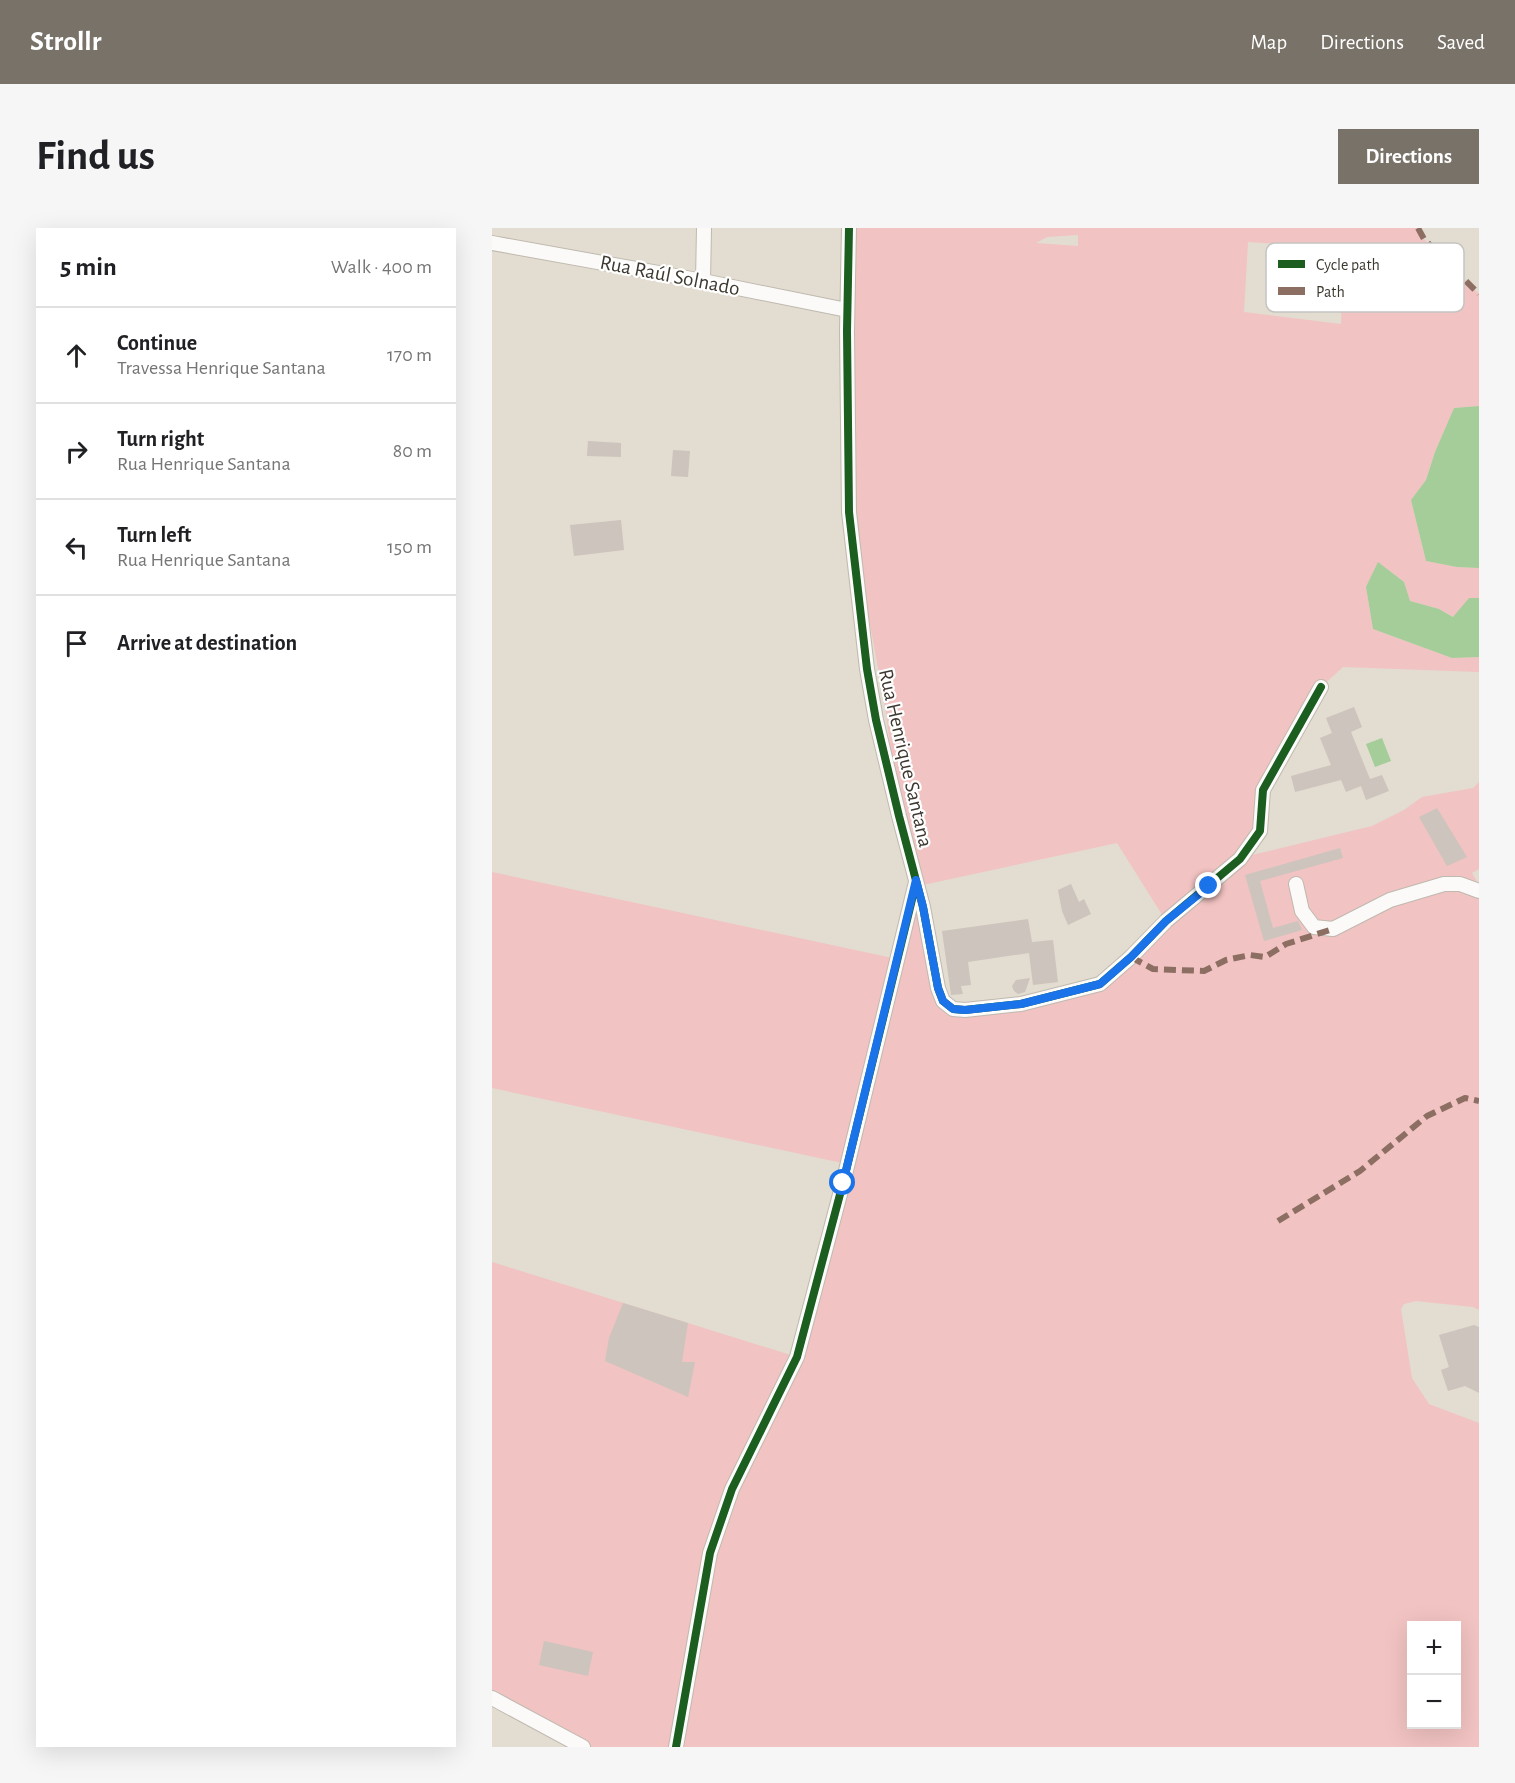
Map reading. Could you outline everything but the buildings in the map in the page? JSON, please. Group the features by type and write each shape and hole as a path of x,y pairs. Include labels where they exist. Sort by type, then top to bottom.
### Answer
{"street":[{"path":"703,281 704,228"},
{"name":"Rua Henrique Santana","path":"849,228 847,310 849,512 867,669 881,741 923,907 938,988 943,1001 953,1009 965,1010 1021,1004 1100,984 1131,957 1166,921 1240,859 1260,831 1263,790 1321,687"},
{"name":"Rua Raúl Solnado","path":"492,243 847,310"},
{"path":"676,1747 710,1553 732,1489 797,1357 843,1183 916,880"},
{"path":"1296,884 1302,911 1314,927 1333,929 1390,900 1444,884 1460,884 1479,891"},
{"path":"492,1698 583,1747"}],"shaded area":[{"path":"849,228 1418,228 1428,243 1248,242 1244,312 1341,324 1341,312 1464,312 1464,279 1479,294 1479,406 1454,408 1426,480 1411,500 1426,561 1457,567 1479,568 1479,598 1469,598 1454,617 1439,609 1410,601 1404,582 1379,563 1366,587 1373,629 1452,658 1479,657 1479,672 1343,667 1321,687 1304,716 1281,745 1263,790 1260,831 1240,858 1372,826 1404,810 1422,797 1473,788 1479,782 1479,869 1472,873 1479,885 1479,1310 1473,1307 1416,1301 1404,1304 1401,1309 1412,1378 1429,1404 1479,1423 1479,1747 583,1747 492,1698 492,1262 797,1357 847,1164 492,1088 492,872 897,959 916,880 899,816 885,705 849,512 847,304","holes":["1078,235 1078,246 1036,243 1047,237","1117,843 1166,921 1131,957 1100,984 1040,1000 965,1010 953,1009 943,1001 938,988 918,886","781,1392 720,1523 712,1579 697,1628 710,1553 719,1523 732,1489"]},
{"path":"1479,406 1479,568 1457,567 1426,561 1411,500 1426,480 1454,408"},
{"path":"1378,562 1404,582 1410,601 1439,609 1453,617 1469,598 1479,598 1479,657 1452,658 1373,629 1366,587"},
{"path":"1382,738 1391,761 1375,767 1366,744"}],"marked path":[{"path":"1418,228 1428,243"},
{"path":"1464,279 1479,294"},
{"path":"1131,957 1153,969 1204,971 1226,960 1250,955 1265,957 1286,944 1333,929"},
{"path":"1278,1221 1360,1171 1427,1116 1465,1098 1479,1101"}],"cycle path":[{"path":"849,228 847,331 849,512 867,669 876,720 923,907 938,988 943,1001 953,1009 965,1010 1021,1004 1100,984 1131,957 1166,921 1240,859 1260,831 1263,790 1321,687"},
{"path":"676,1747 710,1553 732,1489 797,1357 843,1183 916,883"}],"route":[{"path":"843,1183 916,880 938,988 943,1001 953,1009 965,1010 1021,1004 1100,984 1131,957 1166,921 1209,886"}]}
